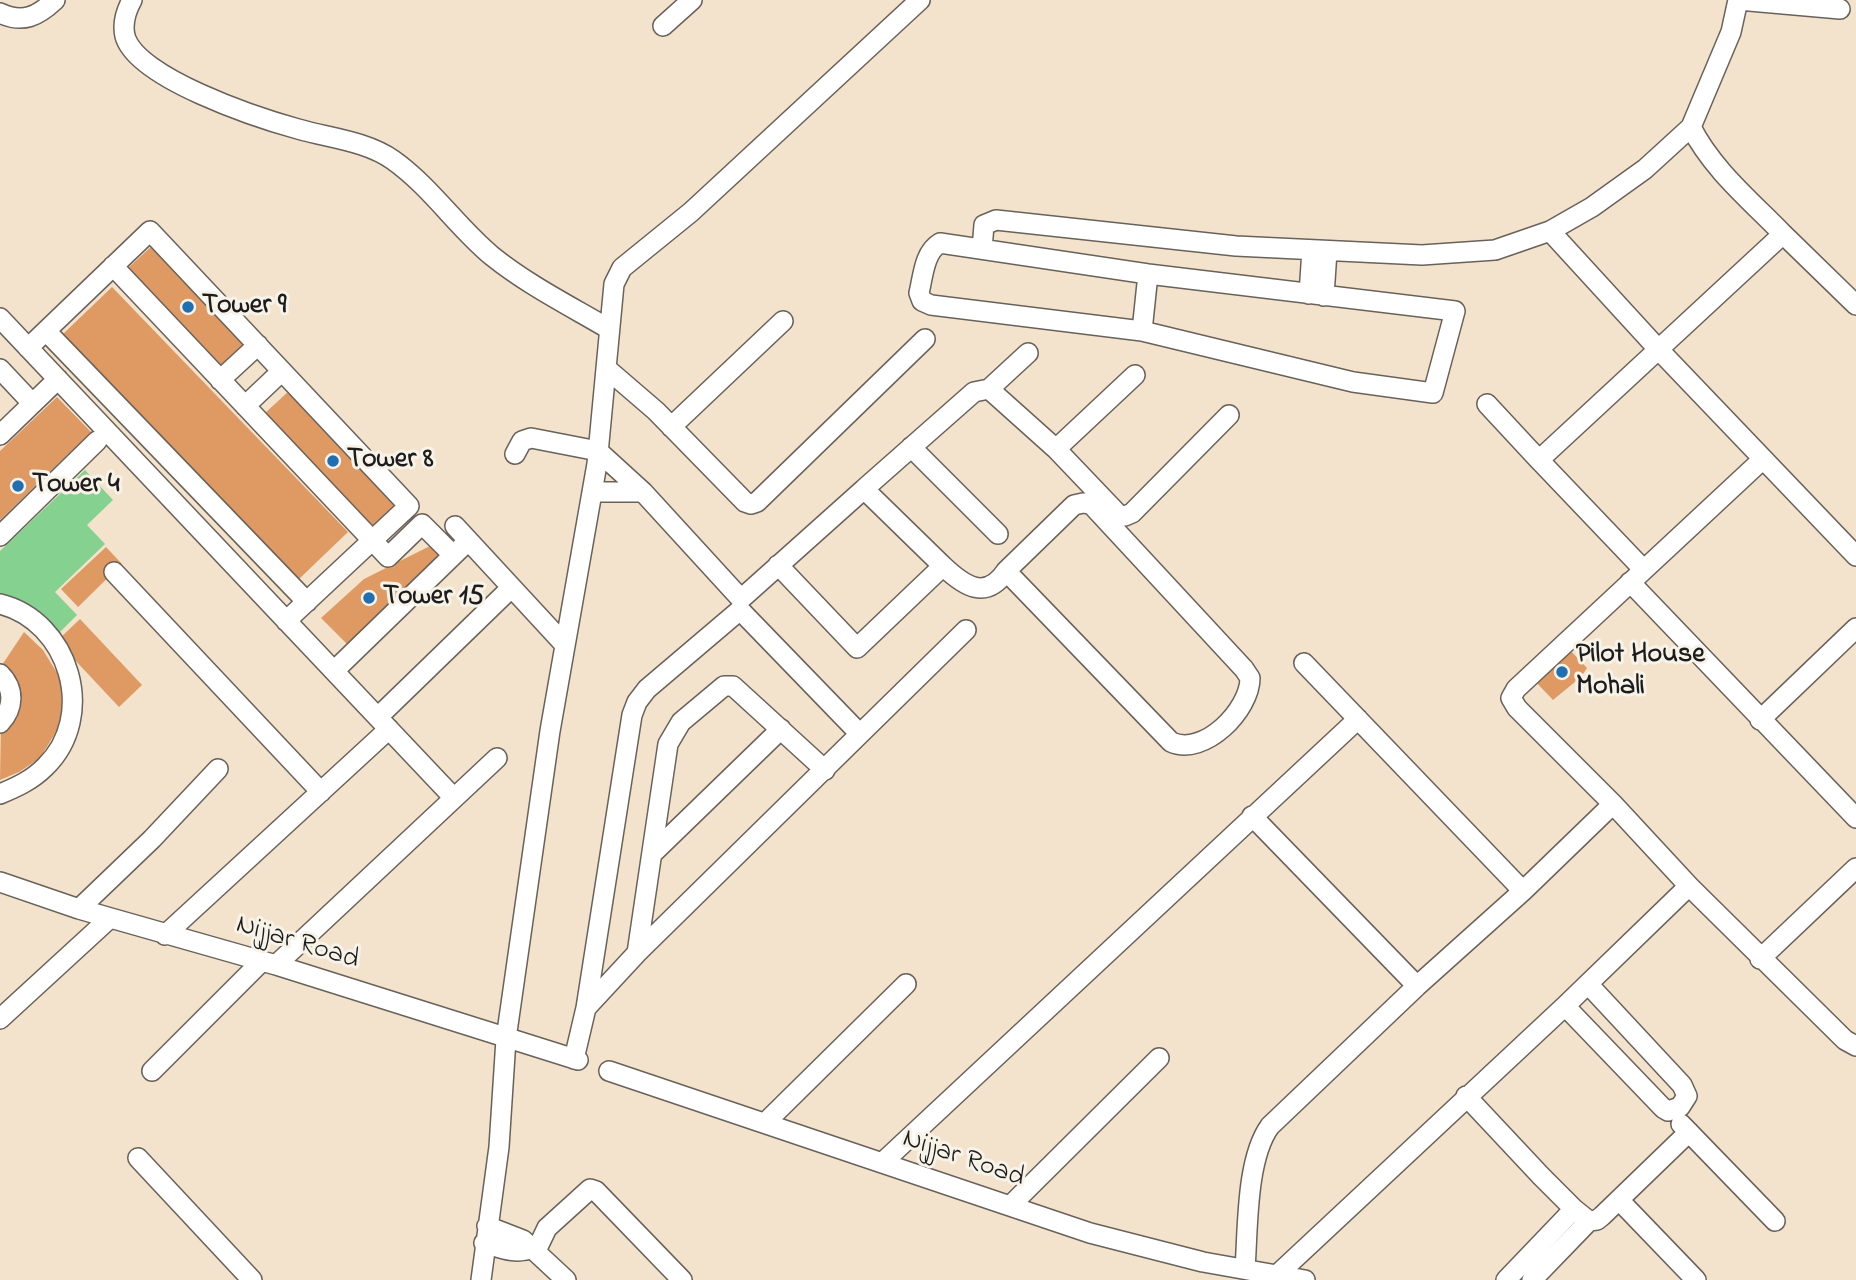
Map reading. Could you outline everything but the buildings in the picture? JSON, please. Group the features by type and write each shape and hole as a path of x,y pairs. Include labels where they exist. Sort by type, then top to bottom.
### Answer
{"street":[{"path":"0,13 12,19 26,19 55,0"},
{"path":"132,0 124,22 125,37 133,51 168,79 212,99 295,128 384,154 418,181 492,256 520,276 610,329"},
{"path":"663,26 692,0"},
{"path":"481,1280 499,1147 506,1039 550,731 598,451 612,294 622,268 691,212 920,0"},
{"path":"982,249 984,225 996,220 1236,246 1422,255 1495,250 1550,231 1592,207 1645,169 1691,127 1731,32 1738,0 1840,9"},
{"path":"1691,127 1700,144 1721,170 1856,305"},
{"path":"29,348 150,231 258,345 409,506 286,621"},
{"path":"1550,231 1659,350 1856,556"},
{"path":"1539,460 1783,234"},
{"path":"940,243 1148,274 1455,311 1433,393 1353,382 1142,331 931,305 922,301 919,293 928,257 940,243"},
{"path":"1316,295 1319,250"},
{"path":"113,267 388,557 422,524 453,555"},
{"path":"1142,331 1148,274"},
{"path":"0,318 454,798"},
{"path":"671,427 783,321"},
{"path":"46,331 307,602"},
{"path":"606,368 751,504 757,502 925,339"},
{"path":"220,380 258,345"},
{"path":"515,454 522,441 531,438 598,451 643,492 741,599 974,392 989,389 1028,353"},
{"path":"0,369 32,403"},
{"path":"245,406 282,371"},
{"path":"1056,449 1135,375"},
{"path":"0,435 58,379"},
{"path":"989,389 1056,449 1119,515 1125,516 1132,513 1229,415"},
{"path":"1487,404 1539,460 1760,720 1856,818"},
{"path":"0,536 97,441"},
{"path":"911,447 998,534"},
{"path":"1763,459 1516,689 1511,698 1517,708 1613,804 1760,959 1844,1040 1856,1046"},
{"path":"864,489 959,581 975,587 989,588 999,582 1006,571 1074,505 1091,505 1244,669 1250,678 1247,698 1227,724 1202,742 1186,747 1171,742 1006,571"},
{"path":"592,492 643,492"},
{"path":"334,671 453,555 461,533 565,645"},
{"path":"778,565 857,648 943,566"},
{"path":"114,572 321,792"},
{"path":"165,935 321,792 511,587"},
{"path":"0,794 26,783 47,765 63,741 72,715 72,686 65,659 50,635 29,617 1,609"},
{"path":"586,1009 632,715 637,702 647,689 740,610 860,734"},
{"path":"1760,720 1856,628"},
{"path":"586,1009 637,953 967,630"},
{"path":"1304,663 1523,891"},
{"path":"0,674 6,679 11,701 8,712 0,723"},
{"path":"637,953 668,744 681,722 730,684 825,770"},
{"path":"882,1163 1358,719"},
{"path":"653,853 781,729"},
{"path":"152,1071 497,758"},
{"path":"79,909 152,839 218,769"},
{"path":"1245,1269 1254,1162 1262,1137 1270,1126 1613,804"},
{"path":"1252,816 1417,986"},
{"path":"1760,959 1856,868"},
{"name":"Nijjar Road","path":"0,882 79,909 269,963 575,1060 586,1009"},
{"path":"1277,1275 1689,887"},
{"path":"0,1019 110,918"},
{"path":"765,1123 906,984"},
{"path":"1588,984 1682,1085 1687,1096 1680,1107 1668,1111"},
{"path":"1565,1006 1776,1221"},
{"path":"1010,1206 1159,1058"},
{"name":"Nijjar Road","path":"609,1071 1090,1233 1203,1262 1306,1280"},
{"path":"1466,1096 1581,1215 1597,1220 1689,1132"},
{"path":"138,1158 252,1280"},
{"path":"543,1280 538,1253 547,1228 590,1189 596,1191 682,1280"},
{"path":"1619,1200 1696,1280"},
{"path":"1506,1280 1581,1215"},
{"path":"1532,1280 1581,1215"},
{"path":"486,1235 523,1240 566,1280"}],"green space":[{"path":"85,470 113,500 87,525 105,544 55,592 77,615 55,637 15,598 0,597 0,551"}],"place":[{"name":"Tower 9","path":"188,307"},
{"name":"Tower 8","path":"333,461"},
{"name":"Tower 4","path":"18,486"},
{"name":"Tower 15","path":"369,598"},
{"name":"Pilot House Mohali","path":"1562,672"}]}
